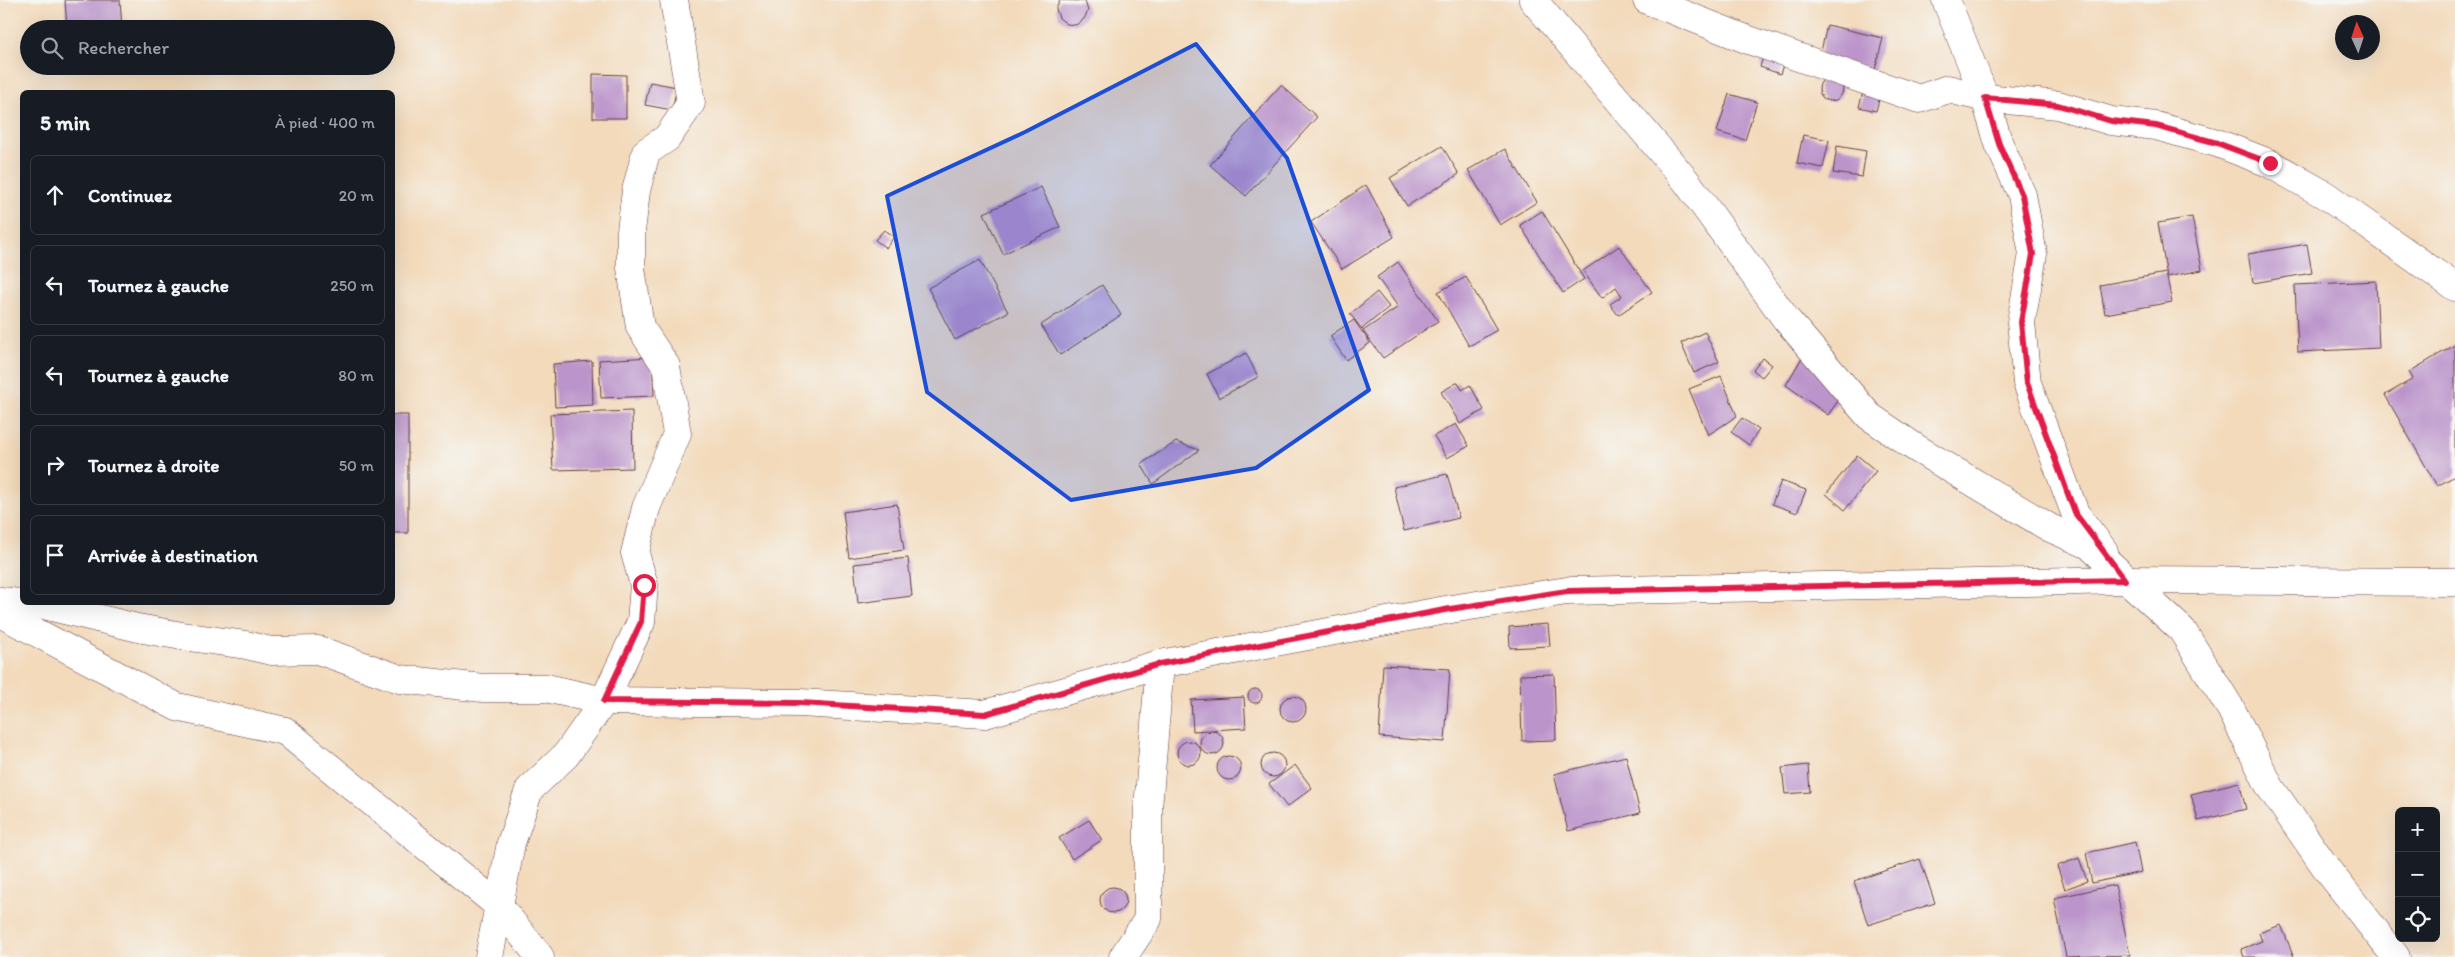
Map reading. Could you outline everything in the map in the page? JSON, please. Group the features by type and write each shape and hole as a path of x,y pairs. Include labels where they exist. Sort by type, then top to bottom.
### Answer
{"street":[{"path":"489,957 511,843 529,790 566,755 604,701 641,622 644,585 635,553 646,508 677,434 666,366 640,327 630,268 631,231 635,199 646,152 666,138 690,103 674,0"},
{"path":"1533,0 1687,182 1786,319 1869,416 1916,448 2050,528 2090,545 2125,580 2182,630 2231,709 2270,787 2329,872 2396,957"},
{"path":"1647,0 1746,39 1919,99 1948,89 1985,98 2058,105 2111,121 2156,126 2217,143 2270,163 2325,195 2455,287"},
{"path":"1946,0 1985,98 1999,144 2022,195 2033,254 2021,322 2027,383 2075,513 2125,580"},
{"path":"43,605 138,628 246,645 271,651 318,650 400,679 483,688 546,688 604,701 800,703 985,714 1160,664 1450,609 1567,591 2125,580 2455,582"},
{"path":"0,601 20,603"},
{"path":"0,613 177,707 285,731 499,906 540,957"},
{"path":"1123,957 1148,919 1148,808 1160,664"}],"highlighted area":[{"path":"1196,44 1287,158 1369,390 1256,468 1071,500 927,392 887,196 1025,132"}],"building":[{"path":"65,0 120,0 121,20 66,20"},
{"path":"1060,0 1085,1 1088,11 1084,19 1076,25 1067,24 1059,18 1056,9"},
{"path":"1827,25 1883,38 1875,70 1820,56"},
{"path":"1765,50 1786,56 1780,74 1760,67"},
{"path":"593,74 626,75 626,118 593,118"},
{"path":"1831,77 1840,80 1843,89 1840,98 1831,101 1822,98 1819,89 1822,80"},
{"path":"650,82 677,87 672,110 645,105"},
{"path":"1281,85 1317,117 1246,196 1210,165"},
{"path":"1864,88 1881,92 1876,111 1859,107"},
{"path":"1729,94 1757,102 1745,140 1717,132"},
{"path":"1803,135 1829,140 1823,168 1797,163"},
{"path":"1442,146 1459,174 1407,206 1390,178"},
{"path":"1837,146 1866,151 1862,177 1833,173"},
{"path":"1505,149 1537,202 1500,225 1468,170"},
{"path":"1366,185 1394,237 1342,269 1311,222"},
{"path":"1041,187 1060,227 1003,254 984,213"},
{"path":"1542,211 1584,279 1563,293 1520,225"},
{"path":"2192,217 2202,270 2167,277 2158,223"},
{"path":"884,230 894,237 886,248 875,240"},
{"path":"2307,244 2312,273 2253,283 2248,254"},
{"path":"1619,246 1652,292 1618,315 1610,304 1622,296 1616,287 1602,298 1583,271"},
{"path":"980,260 1008,312 955,340 928,288"},
{"path":"1398,262 1438,321 1383,358 1363,331 1398,307 1377,277"},
{"path":"2166,273 2172,302 2105,314 2100,285"},
{"path":"1466,277 1497,330 1469,346 1438,292"},
{"path":"2376,281 2379,348 2298,352 2295,285"},
{"path":"1102,285 1121,315 1060,355 1041,325"},
{"path":"1377,292 1389,307 1362,329 1350,314"},
{"path":"1354,320 1370,343 1346,360 1330,336"},
{"path":"1705,332 1719,362 1694,373 1681,343"},
{"path":"2455,345 2455,476 2437,486 2385,395 2413,379 2409,372"},
{"path":"1246,353 1258,377 1219,398 1207,374"},
{"path":"1804,354 1845,391 1828,415 1786,385"},
{"path":"652,357 654,396 601,398 599,360"},
{"path":"1763,358 1772,365 1762,377 1753,370"},
{"path":"592,361 593,405 555,407 553,364"},
{"path":"1721,376 1737,416 1708,435 1689,389"},
{"path":"1458,382 1462,390 1470,385 1484,410 1460,424 1441,392"},
{"path":"632,411 633,468 553,470 550,414"},
{"path":"395,415 408,415 408,533 395,533"},
{"path":"1742,418 1759,430 1749,445 1731,432"},
{"path":"1456,424 1469,446 1447,458 1434,436"},
{"path":"1176,442 1199,450 1153,484 1141,464"},
{"path":"1857,455 1876,471 1845,510 1826,494"},
{"path":"1447,474 1459,518 1404,531 1394,487"},
{"path":"1781,481 1806,490 1797,513 1772,504"},
{"path":"897,504 904,550 849,558 843,512"},
{"path":"908,558 912,596 858,603 854,564"},
{"path":"1548,624 1550,646 1510,648 1509,627"},
{"path":"1383,665 1450,669 1445,742 1379,737"},
{"path":"1554,674 1556,740 1522,741 1520,675"},
{"path":"1252,689 1258,689 1262,696 1258,703 1252,703 1248,699 1248,693"},
{"path":"1293,696 1302,700 1306,709 1302,718 1293,722 1284,718 1280,709 1284,700"},
{"path":"1244,697 1246,728 1193,731 1191,700"},
{"path":"1212,731 1220,735 1224,743 1220,751 1212,755 1204,751 1200,743 1204,735"},
{"path":"1189,741 1197,745 1201,753 1197,761 1189,765 1181,761 1177,753 1181,745"},
{"path":"1273,753 1281,757 1285,765 1281,773 1273,777 1265,773 1261,765 1265,757"},
{"path":"1229,756 1238,759 1241,768 1238,777 1229,780 1220,777 1217,768 1220,759"},
{"path":"1626,756 1640,813 1568,831 1554,774"},
{"path":"1295,765 1312,788 1287,807 1269,784"},
{"path":"1808,765 1810,792 1785,794 1782,768"},
{"path":"2239,782 2246,809 2198,821 2191,794"},
{"path":"1089,820 1102,840 1072,859 1059,838"},
{"path":"2135,842 2141,872 2092,883 2086,853"},
{"path":"2079,858 2087,881 2065,889 2057,866"},
{"path":"1920,859 1935,903 1868,925 1854,881"},
{"path":"2115,885 2130,955 2066,957 2054,898"},
{"path":"1113,887 1122,891 1126,900 1122,909 1113,913 1104,909 1100,900 1104,891"},
{"path":"2281,925 2294,957 2244,957 2241,949 2262,941 2259,933"}],"route":[{"path":"644,585 641,622 604,701 800,703 985,714 1160,664 1450,609 1567,591 1738,586 2125,580 2075,513 2027,383 2021,322 2033,254 2022,195 1999,144 1985,98 2058,105 2111,121 2156,126 2217,143 2270,163"}]}
